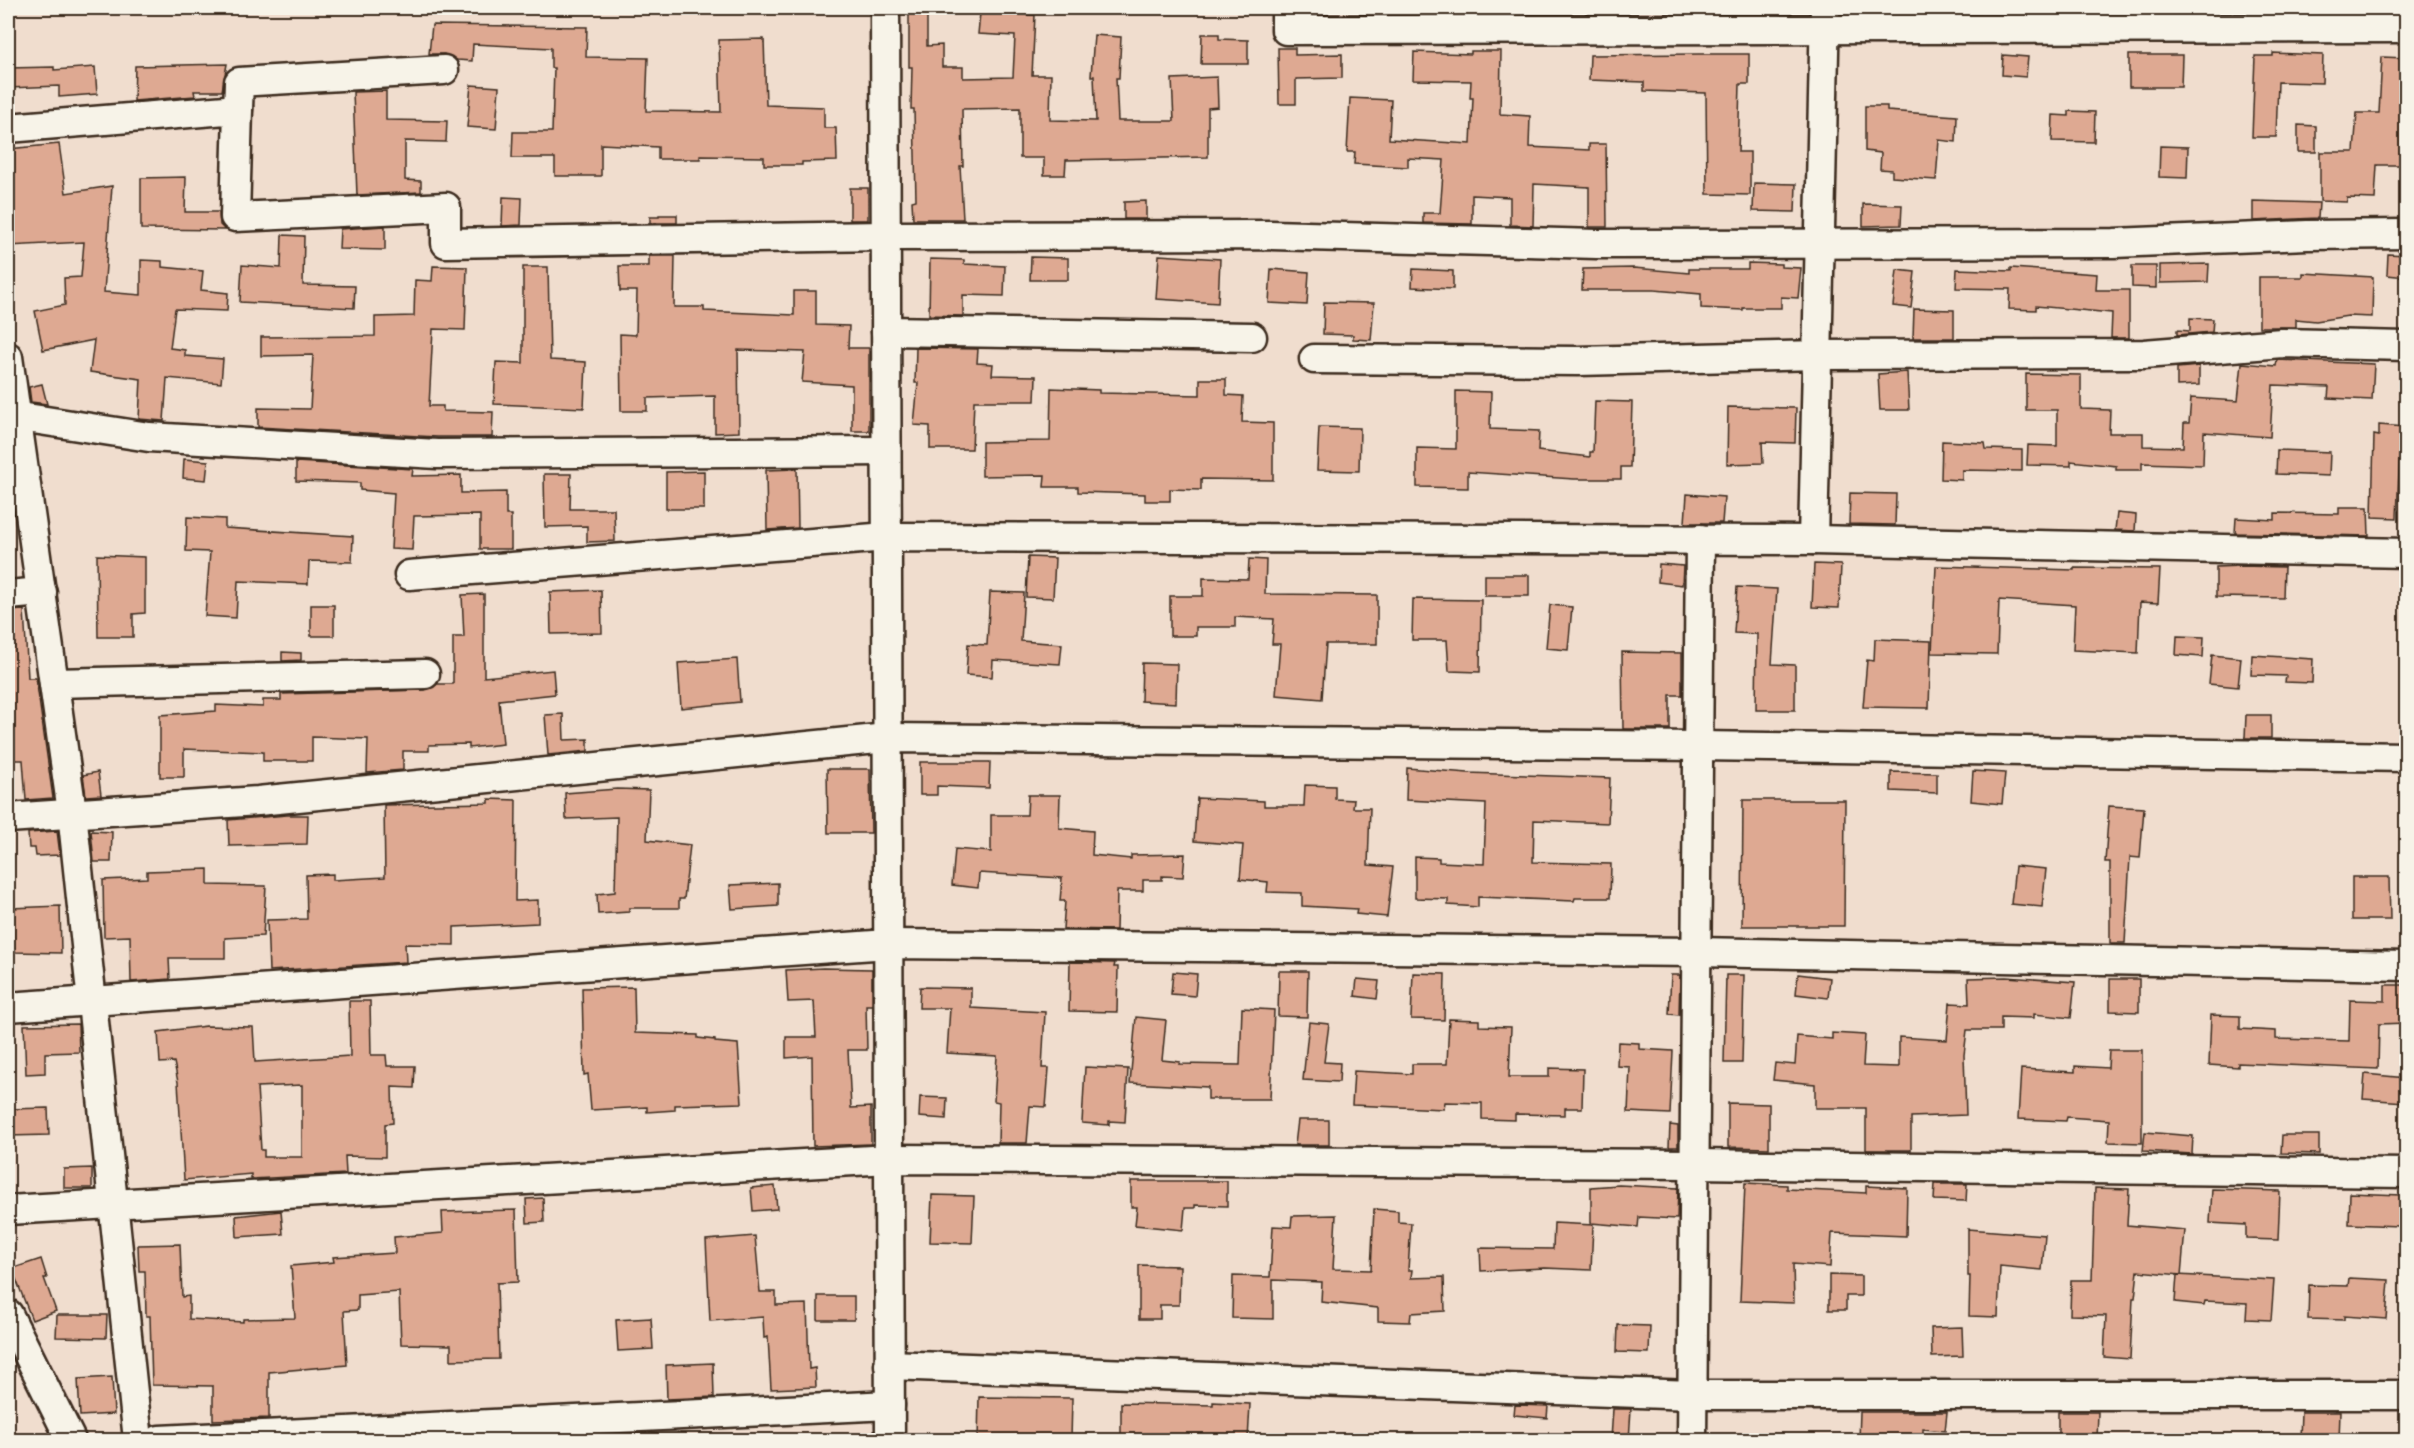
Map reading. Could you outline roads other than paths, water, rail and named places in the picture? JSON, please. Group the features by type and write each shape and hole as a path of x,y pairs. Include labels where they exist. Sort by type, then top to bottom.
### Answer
{"street":[{"path":"885,8 890,1440"},
{"path":"1286,8 1286,30 1824,19 2406,28"},
{"path":"1814,540 1824,19"},
{"path":"444,70 239,82 235,217 446,207 446,243 885,236 1271,235 1597,244 2114,243 2307,235 2406,234"},
{"path":"8,128 238,110"},
{"path":"886,331 1252,336"},
{"path":"1314,359 1578,361 1817,355 2144,354 2282,343 2406,346"},
{"path":"8,362 72,813 138,1440"},
{"path":"14,416 149,437 438,454 886,451"},
{"path":"409,575 886,537 1814,540 2406,553"},
{"path":"1692,1440 1700,539"},
{"path":"8,595 42,592"},
{"path":"54,683 425,674"},
{"path":"8,818 258,801 887,738 1698,746 2406,757"},
{"path":"8,1007 91,1003 888,944 1696,951 2406,966"},
{"path":"8,1209 889,1160 1695,1164 2406,1173"},
{"path":"8,1314 71,1440"},
{"path":"890,1365 1692,1395 2406,1395"},
{"path":"159,1440 890,1405"}]}
